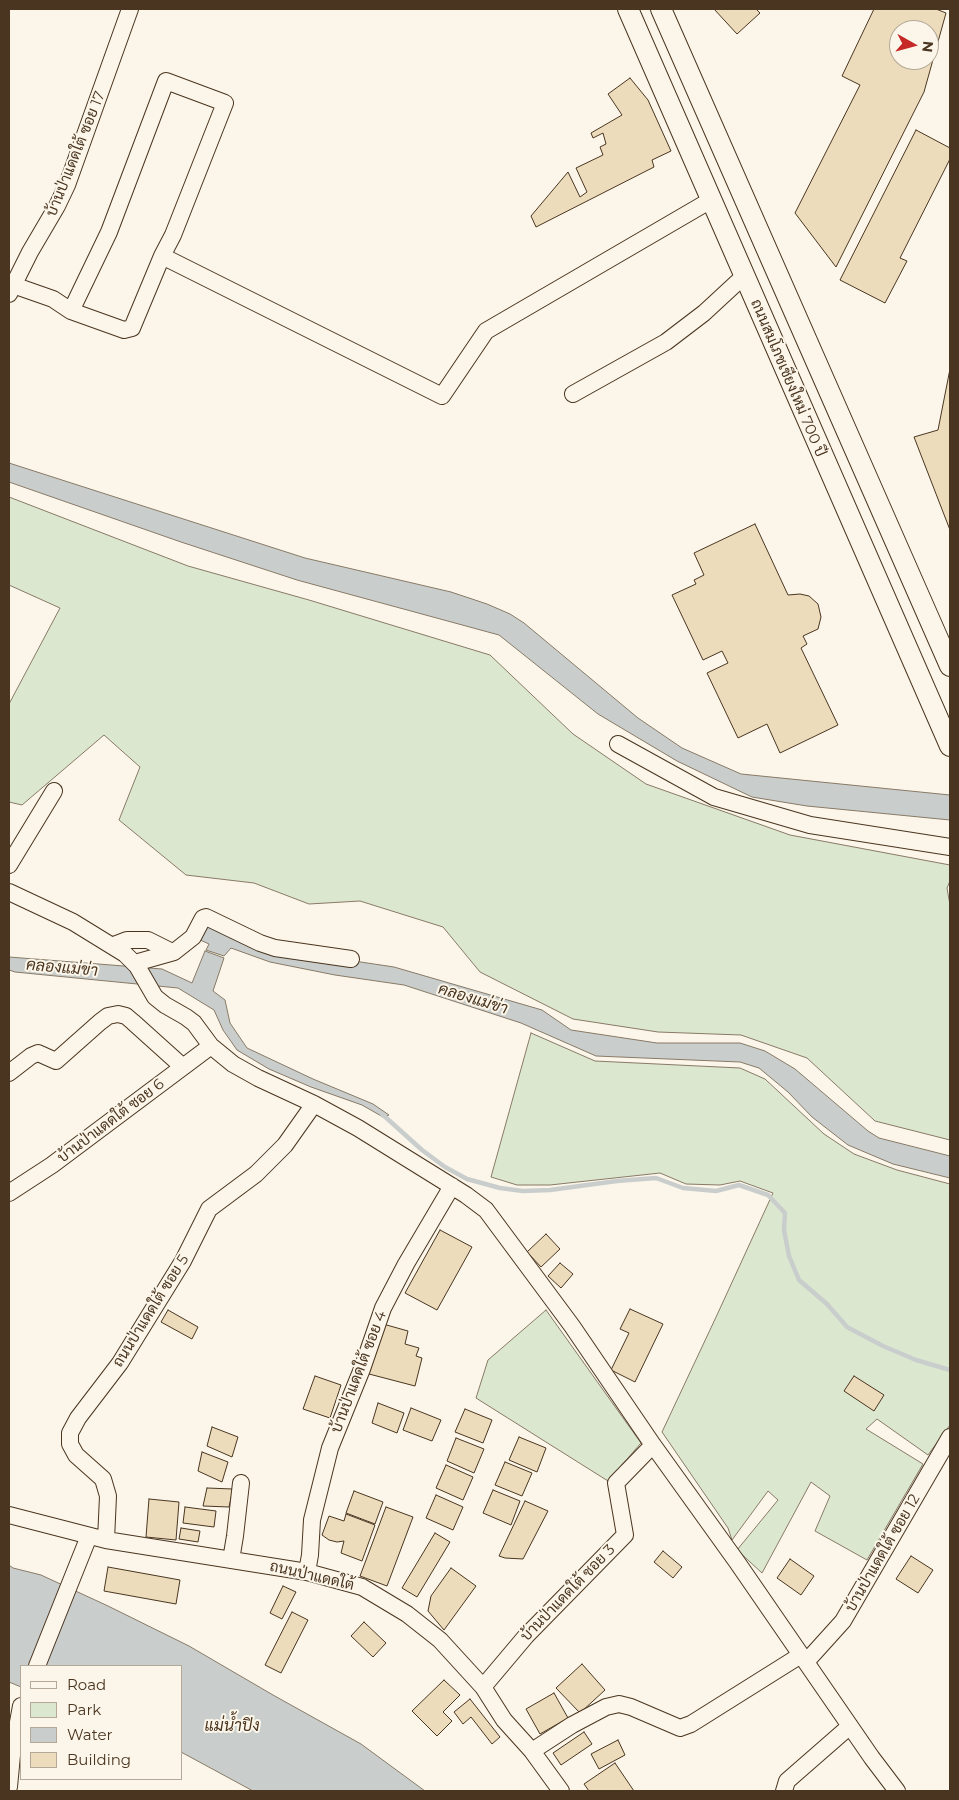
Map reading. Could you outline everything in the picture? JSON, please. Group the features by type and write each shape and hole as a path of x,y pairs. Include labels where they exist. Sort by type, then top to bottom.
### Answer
{"main road":[{"name":"ถนนสมโภชเชียงใหม่ 700 ปี","path":"628,9 950,746"},
{"path":"661,9 950,666"}],"street":[{"name":"บ้านป่าแดดใต้ ซอย 17","path":"11,290 67,184 130,9"},
{"path":"11,290 53,300 71,311 124,330 132,328 162,256 173,235 225,103 166,81 109,232 71,311"},
{"path":"162,256 442,396 486,331 711,200"},
{"path":"573,394 666,342 704,313 744,276"},
{"path":"618,744 714,797 810,825 950,847"},
{"path":"9,865 54,791"},
{"path":"9,892 73,922 114,946 136,965 155,997 194,1023 211,1046 246,1072 314,1104 358,1128 452,1186 477,1203 493,1219 572,1326 652,1444 897,1791"},
{"path":"136,965 172,952 193,937 203,918 206,917 260,943 275,948 351,959"},
{"path":"114,946 127,940 148,940 172,952"},
{"path":"9,1073 31,1056 38,1053 56,1061 100,1022 108,1016 118,1014 126,1016 183,1067"},
{"name":"บ้านป่าแดดใต้ ซอย 6","path":"9,1193 52,1165 211,1046"},
{"name":"ถนนป่าแดดใต้ ซอย 5","path":"106,1540 108,1496 103,1479 76,1455 70,1444 70,1433 78,1418 120,1363 183,1261 209,1209 256,1174 280,1151 314,1104"},
{"name":"บ้านป่าแดดใต้ ซอย 4","path":"307,1572 312,1520 330,1448 362,1369 382,1308 452,1186"},
{"name":"บ้านป่าแดดใต้ ซอย 12","path":"532,1752 572,1725 606,1707 619,1704 631,1707 680,1728 691,1724 803,1658 843,1621 950,1437"},
{"name":"บ้านป่าแดดใต้ ซอย 3","path":"482,1687 526,1636 625,1535 616,1483 652,1444"},
{"path":"231,1560 240,1483"},
{"name":"ถนนป่าแดดใต้","path":"9,1515 106,1540 307,1572 362,1587 407,1614 440,1640 482,1687 504,1720 532,1752 561,1791"},
{"path":"37,1665 89,1536"},
{"path":"9,1787 20,1714"},
{"path":"784,1791 787,1781 850,1726"}],"green space":[{"path":"9,497 188,566 309,600 490,655 573,734 646,784 790,835 950,865 950,881 947,888 950,905 950,1140 875,1121 807,1058 741,1035 658,1032 573,1019 480,972 443,927 360,901 309,904 254,883 186,875 119,820 140,767 104,735 22,805 9,802 9,704 60,608 9,585"},
{"path":"531,1033 595,1061 740,1068 765,1079 824,1134 854,1154 897,1170 950,1184 950,1425 928,1455 877,1419 866,1429 923,1464 867,1560 815,1531 830,1496 811,1482 762,1573 737,1550 778,1500 768,1491 732,1540 728,1528 662,1432 773,1193 740,1181 720,1185 686,1184 660,1173 550,1185 517,1185 491,1177"},
{"path":"546,1310 641,1443 608,1481 476,1398 488,1360"}],"water":[{"path":"9,463 305,558 451,592 487,604 510,614 524,623 638,718 682,748 741,774 950,795 950,820 807,806 752,797 677,761 598,714 499,635 297,580 9,482"},
{"name":"คลองแม่ข่า","path":"210,920 314,955 394,967 542,1010 571,1030 657,1043 740,1043 765,1051 795,1069 868,1131 879,1138 950,1156 950,1178 893,1164 848,1145 812,1117 788,1092 759,1068 740,1062 596,1056 521,1023 404,985 335,975 270,962 231,948 224,956 206,950 209,944 198,939"},
{"name":"คลองแม่ข่า","path":"205,951 224,958 213,991 225,1000 230,1023 247,1048 313,1079 373,1104 389,1115 383,1117 362,1105 311,1087 269,1069 237,1050 223,1030 214,1010 178,988 9,970 9,957 162,969 192,983"},
{"name":"แม่น้ำปิง","path":"9,1565 13,1568 41,1575 189,1646 361,1744 425,1791 253,1791 182,1753 182,1665 20,1665 20,1687 9,1682"}],"building":[{"path":"714,9 756,9 760,13 737,34"},
{"path":"874,9 936,9 946,13 939,38 939,20 889,20 889,70 930,70 924,92 836,267 795,213 860,85 842,76"},
{"path":"630,78 648,100 671,151 652,160 654,167 536,227 531,216 568,172 580,197 587,192 576,168 603,155 600,147 606,144 603,133 593,138 591,133 622,115 608,94"},
{"path":"916,130 950,148 950,159 900,258 907,261 885,303 840,280"},
{"path":"950,369 950,530 914,437 938,430"},
{"path":"755,524 788,595 800,594 809,596 818,604 821,617 818,629 803,636 807,644 801,648 838,725 780,753 767,724 738,738 707,673 728,663 722,651 703,660 672,595 696,584 694,580 704,575 694,553"},
{"path":"440,1230 472,1247 437,1310 405,1293"},
{"path":"546,1234 560,1249 541,1267 527,1252"},
{"path":"560,1263 573,1274 561,1288 548,1276"},
{"path":"630,1309 663,1324 635,1382 611,1370 629,1333 620,1329"},
{"path":"168,1310 198,1327 192,1339 161,1322"},
{"path":"383,1324 408,1331 405,1344 419,1348 416,1356 422,1358 415,1386 369,1374"},
{"path":"315,1376 341,1385 330,1418 303,1409"},
{"path":"854,1376 884,1395 874,1411 844,1391"},
{"path":"378,1403 404,1413 397,1433 372,1423"},
{"path":"411,1408 441,1420 432,1441 403,1430"},
{"path":"465,1409 492,1420 483,1443 455,1432"},
{"path":"212,1427 238,1437 232,1457 207,1446"},
{"path":"519,1437 546,1448 537,1472 509,1460"},
{"path":"456,1438 484,1449 474,1473 447,1461"},
{"path":"202,1452 228,1462 222,1482 198,1471"},
{"path":"505,1462 532,1473 522,1496 495,1485"},
{"path":"446,1465 473,1477 463,1500 436,1488"},
{"path":"207,1488 233,1489 229,1507 203,1506"},
{"path":"493,1490 520,1501 511,1525 483,1513"},
{"path":"354,1491 383,1502 375,1524 346,1513"},
{"path":"436,1495 463,1507 453,1530 426,1518"},
{"path":"149,1499 179,1502 176,1540 146,1537"},
{"path":"525,1501 548,1511 523,1559 499,1556"},
{"path":"185,1507 216,1511 214,1527 183,1523"},
{"path":"386,1507 413,1517 387,1586 360,1576"},
{"path":"346,1514 375,1525 362,1561 341,1553 344,1541 329,1540 322,1535 329,1516 344,1521"},
{"path":"181,1528 200,1531 198,1542 179,1539"},
{"path":"435,1533 450,1542 417,1597 402,1588"},
{"path":"663,1551 682,1567 673,1578 654,1562"},
{"path":"911,1556 933,1570 918,1593 896,1579"},
{"path":"790,1559 814,1576 801,1595 777,1578"},
{"path":"108,1567 180,1580 176,1604 104,1591"},
{"path":"451,1568 476,1586 444,1630 428,1611 431,1596"},
{"path":"283,1586 296,1592 282,1619 270,1613"},
{"path":"292,1612 308,1620 281,1673 265,1665"},
{"path":"364,1622 386,1643 373,1657 351,1636"},
{"path":"582,1664 605,1690 580,1713 556,1688"},
{"path":"444,1680 460,1695 443,1712 452,1721 437,1736 412,1711"},
{"path":"554,1693 568,1718 540,1734 526,1709"},
{"path":"470,1699 500,1737 492,1744 471,1717 463,1724 454,1712"},
{"path":"584,1732 592,1744 561,1765 553,1753"},
{"path":"618,1740 625,1755 599,1769 591,1754"},
{"path":"615,1763 634,1791 589,1791 584,1784"}],"waterway":[{"path":"382,1114 422,1150 445,1167 467,1179 500,1188 523,1191 550,1190 656,1178 683,1188 716,1191 739,1185 768,1195 785,1213 784,1230 789,1256 799,1280 827,1304 847,1327 883,1346 916,1360 950,1370"}]}
